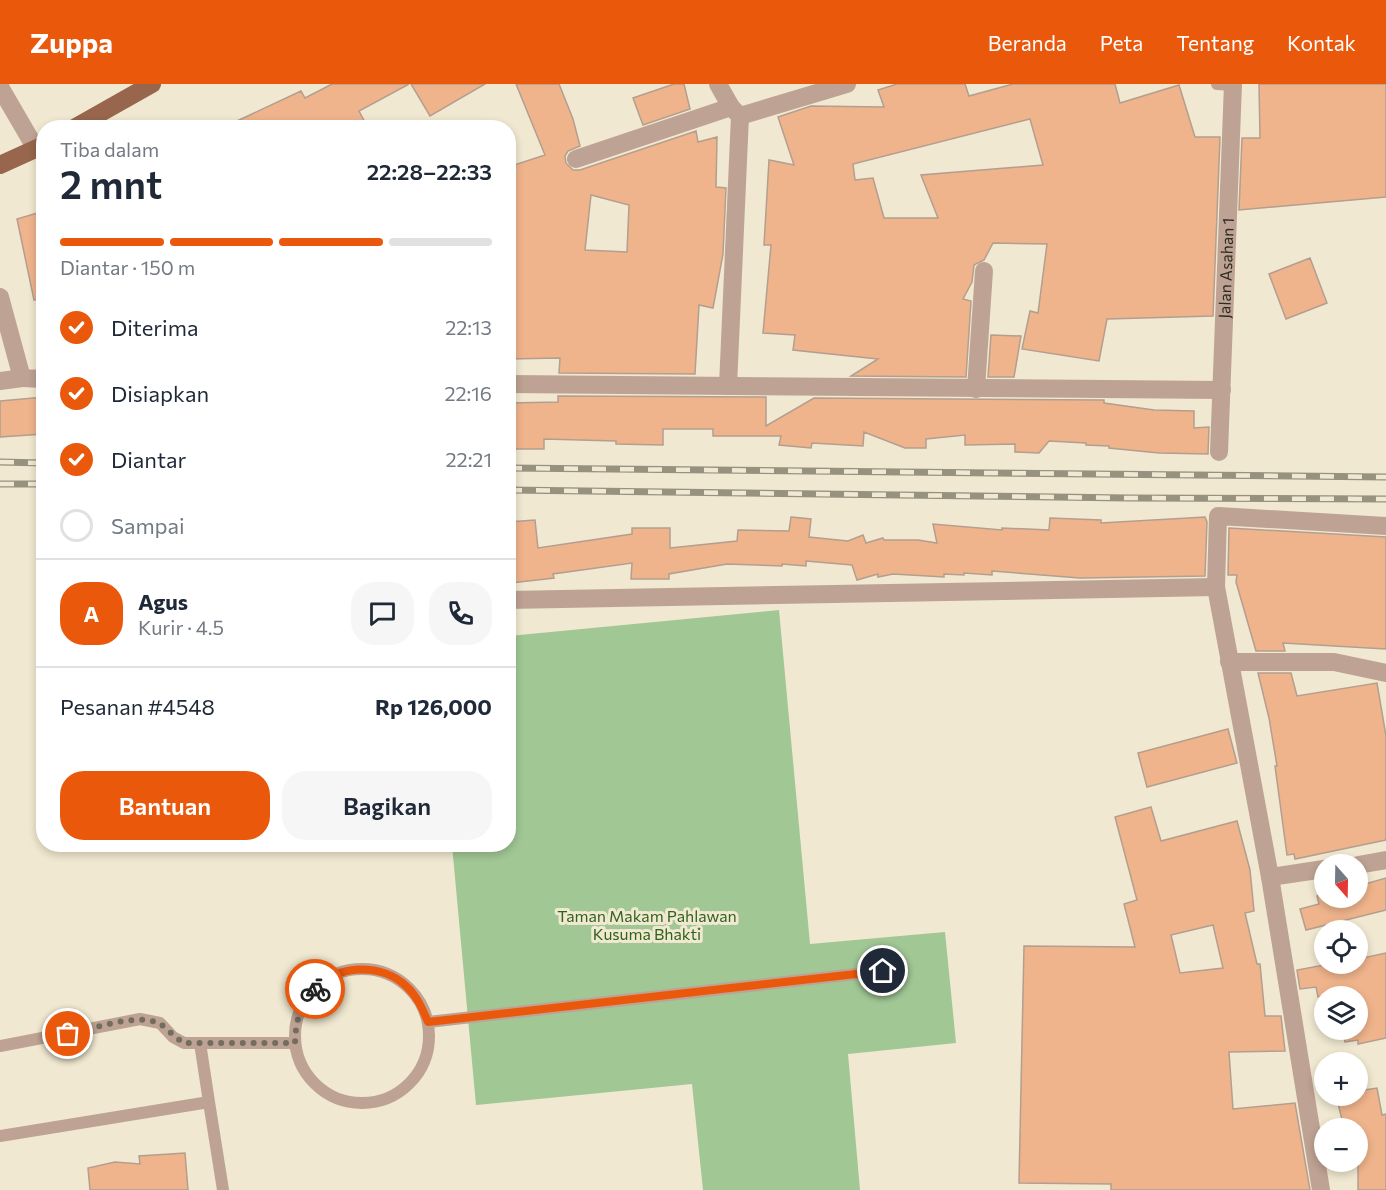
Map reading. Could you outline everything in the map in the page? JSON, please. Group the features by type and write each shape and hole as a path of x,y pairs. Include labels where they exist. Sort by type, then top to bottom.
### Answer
{"main road":[{"path":"88,120 152,84"},
{"path":"0,165 36,149"}],"street":[{"path":"718,84 736,111 728,386"},
{"path":"576,159 736,111 847,84"},
{"name":"Jalan Asahan 1","path":"1219,452 1228,84"},
{"path":"0,87 36,141"},
{"path":"0,165 0,170"},
{"path":"976,389 984,271"},
{"path":"0,297 22,378"},
{"path":"0,381 36,379"},
{"path":"516,384 1222,390"},
{"path":"1321,1190 1270,877 1216,587 1218,516 1386,526"},
{"path":"516,600 1216,587"},
{"path":"1229,662 1334,662 1386,673"},
{"path":"1368,863 1386,860"},
{"path":"1270,877 1314,870"}],"lane":[{"path":"363,969 385,973 405,984 420,1001 428,1022 429,1044 422,1064 410,1082 393,1095 372,1102 350,1102 330,1095 312,1082 300,1064 295,1043 296,1021 305,1000 320,983 340,972 363,969"},
{"path":"428,1022 883,971"},
{"path":"0,1046 140,1019 160,1023 173,1037 184,1043 295,1043"},
{"path":"200,1043 224,1190"},
{"path":"0,1136 209,1102"}],"green space":[{"name":"Taman Makam Pahlawan Kusuma Bhakti","path":"779,610 810,944 945,932 956,1043 848,1054 860,1190 703,1190 692,1084 476,1105 453,852 516,852 516,635"}],"building":[{"path":"332,84 409,84 359,111 364,120 239,120 301,91 305,98"},
{"path":"411,84 485,84 430,116"},
{"path":"516,84 559,84 573,119 580,146 568,151 565,156 566,163 573,170 580,170 696,131 698,142 717,137 716,187 726,188 723,254 713,308 699,305 695,374 559,373 560,358 516,359 516,164 545,155","holes":["591,195 629,205 627,252 585,250"]},
{"path":"674,84 684,84 690,109 643,125 633,98"},
{"path":"897,84 965,84 969,96 1013,84 1115,84 1120,103 1179,85 1195,137 1220,137 1213,316 1107,319 1099,361 1022,349 1030,311 1038,313 1047,244 993,243 984,260 974,265 972,282 963,299 971,301 966,377 851,376 878,359 793,350 795,335 763,333 771,245 764,245 769,160 794,165 778,117 811,106 884,107 878,90","holes":["1030,119 1043,165 921,175 938,218 884,218 873,178 855,180 853,164"]},
{"path":"1259,84 1386,84 1386,197 1239,210 1242,138 1260,138"},
{"path":"36,213 36,300 34,300 17,219"},
{"path":"1310,258 1327,303 1286,319 1269,274"},
{"path":"991,335 1021,336 1014,377 988,377"},
{"path":"558,396 766,397 766,426 814,398 1104,400 1104,403 1154,410 1194,411 1194,428 1209,427 1208,454 1159,453 1086,445 1086,443 1049,441 1039,453 1015,452 1015,444 965,445 965,435 926,439 926,448 905,448 864,432 863,446 812,443 811,448 779,445 781,436 713,436 713,429 663,429 663,445 544,439 544,449 516,449 516,403 558,402"},
{"path":"36,398 36,435 0,437 0,401"},
{"path":"791,517 811,519 809,537 848,541 863,535 866,543 883,538 884,540 918,540 937,543 933,524 1002,530 1002,528 1049,530 1050,518 1101,520 1101,523 1205,517 1207,522 1205,576 1080,578 992,571 992,575 964,573 964,575 944,574 944,577 893,574 878,577 878,574 857,580 852,565 806,561 806,566 727,564 669,574 669,579 631,579 632,563 553,574 554,578 516,582 516,521 535,520 538,548 632,534 632,528 670,528 670,548 737,541 738,530 789,531"},
{"path":"1229,528 1386,537 1386,649 1283,643 1285,651 1256,651 1236,582 1237,575 1228,575"},
{"path":"1258,673 1291,673 1297,696 1377,683 1386,736 1386,840 1295,859 1294,854 1287,855 1269,718"},
{"path":"1228,729 1237,763 1147,787 1138,753"},
{"path":"1151,807 1161,841 1237,821 1250,870 1254,911 1245,913 1257,964 1260,964 1265,1016 1281,1016 1285,1051 1229,1052 1233,1109 1295,1103 1310,1190 1111,1190 1111,1184 1019,1183 1024,946 1135,947 1124,904 1137,900 1115,817","holes":["1213,925 1223,968 1180,973 1171,935"]},
{"path":"1386,878 1386,910 1346,920 1314,920 1314,928 1306,930 1300,909 1314,905 1314,908 1368,908 1368,883"},
{"path":"1386,953 1386,1038 1358,1044 1358,1040 1368,1040 1368,986 1314,986 1300,989 1297,970 1314,967 1314,974 1368,974 1368,957"},
{"path":"1377,1088 1382,1115 1386,1114 1386,1190 1358,1190 1358,1172 1368,1172 1368,1118 1342,1118 1339,1106 1368,1106 1368,1089"},
{"path":"185,1153 188,1190 90,1190 88,1168 115,1162 140,1164 139,1156"}],"railway":[{"path":"0,462 36,463"},
{"path":"516,468 1386,477"},
{"path":"0,484 36,484"},
{"path":"516,490 1386,499"}],"way so far":[{"path":"68,1034 140,1019 160,1023 173,1037 184,1043 295,1043 296,1021 305,1000 315,989"}],"route":[{"path":"315,989 320,983 340,972 363,969 385,973 405,984 420,1001 428,1022 883,971"}]}
